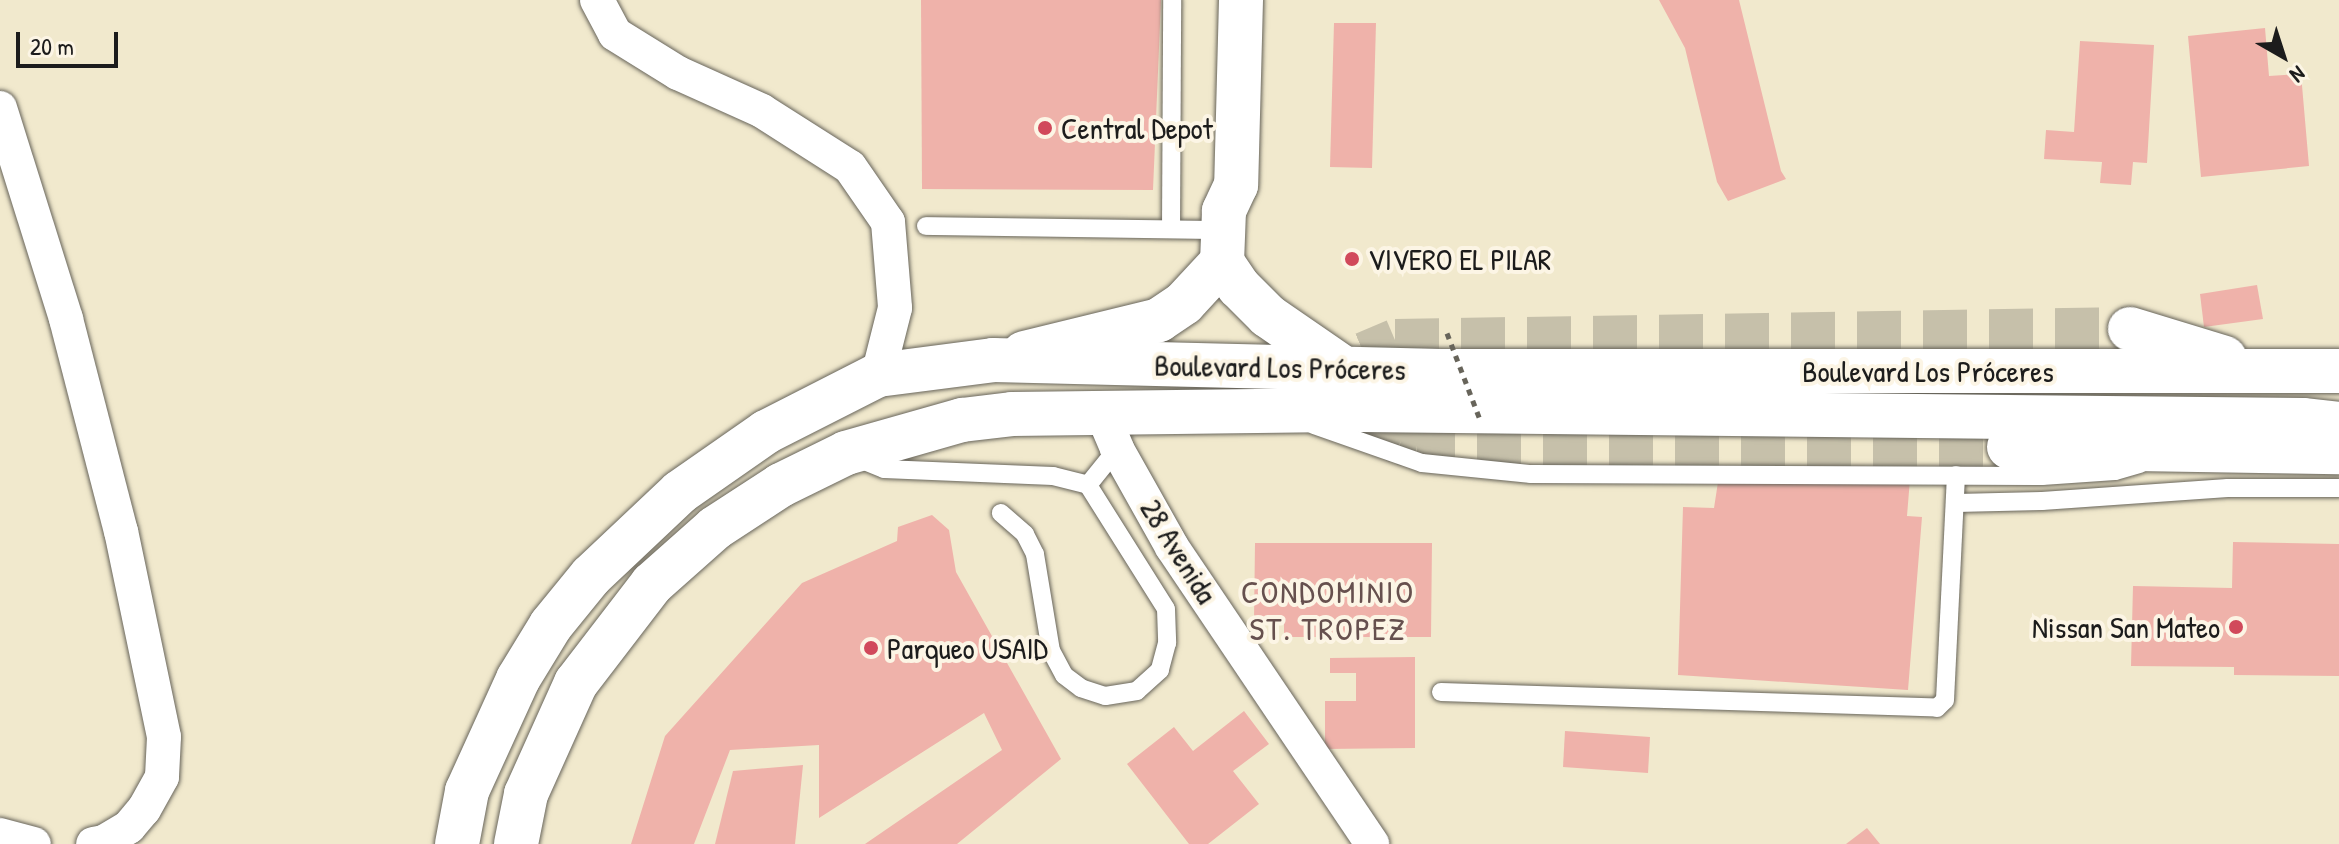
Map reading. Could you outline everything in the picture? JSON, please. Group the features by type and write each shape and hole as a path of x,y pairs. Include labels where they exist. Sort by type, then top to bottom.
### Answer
{"main road":[{"path":"1217,0 1211,184 1222,234 1239,287 1268,316 1342,367"},
{"path":"993,360 1159,320 1184,303 1222,234 1236,185 1241,0"},
{"path":"2130,329 2270,372"},
{"name":"Boulevard Los Próceres","path":"457,844 467,791 518,679 551,625 591,576 680,492 766,432 878,375 993,360 1441,371 2339,371"},
{"name":"Boulevard Los Próceres","path":"516,844 526,794 576,683 611,633 652,584 715,528 781,485 846,453 962,420 1012,414 1110,431 1273,411 2255,420 2339,424"},
{"path":"1969,461 2184,451 2339,452"}],"street":[{"path":"597,0 615,34 678,73 762,111 850,167 888,222 895,308 878,375"},
{"path":"0,108 66,319 106,470 164,737 162,777 144,809 129,827 104,842 93,844"},
{"name":"28 Avenida","path":"1110,431 1172,547 1372,844"},
{"path":"0,835 34,844"}],"lane":[{"path":"1171,229 1172,0"},
{"path":"926,226 1171,229 1222,234"},
{"path":"1273,411 1422,463 1516,473 1969,461 1956,503 1945,700 1937,708 1441,692"},
{"path":"1088,485 1110,431"},
{"path":"846,453 884,469 1053,476 1088,485 1166,609 1167,643 1160,670 1137,691 1105,696 1081,688 1064,675 1051,651 1035,554 1025,534 1001,513"},
{"path":"1956,503 2042,501 2228,488 2339,488"}],"path":[{"path":"1447,333 1481,422"}],"building":[{"path":"921,0 1161,0 1153,190 922,189"},
{"path":"1659,0 1739,0 1781,171 1786,179 1728,201 1717,182 1685,48"},
{"path":"1334,23 1376,23 1372,168 1330,167"},
{"path":"2265,28 2269,76 2301,74 2309,166 2201,177 2188,36"},
{"path":"2080,41 2154,45 2147,163 2133,162 2131,185 2100,183 2102,162 2044,159 2046,130 2074,132"},
{"path":"2257,285 2263,319 2204,327 2200,294"},
{"path":"1910,479 1907,516 1922,517 1908,690 1678,675 1683,507 1714,508 1718,482"},
{"name":"Parqueo USAID","path":"932,515 949,530 956,572 1061,759 957,844 865,844 1002,750 984,713 819,818 819,745 730,750 694,844 631,844 665,736 802,583 897,541 898,527"},
{"name":"Nissan San Mateo","path":"2233,542 2339,544 2339,676 2234,675 2234,667 2131,666 2133,586 2232,588"},
{"path":"1255,543 1432,543 1431,637 1284,637 1284,620 1254,620"},
{"path":"1415,657 1415,748 1325,749 1325,701 1356,701 1356,673 1330,673 1330,658"},
{"path":"1244,711 1269,744 1233,771 1259,804 1208,844 1189,844 1127,764 1174,727 1193,751"},
{"path":"1565,731 1650,737 1648,773 1563,767"},
{"path":"803,765 795,844 715,844 733,771"},
{"path":"1867,828 1880,844 1846,844"}],"tunnel":[{"path":"1983,447 1417,446 1400,443 1368,425 1360,412 1357,365 1364,354 1395,341 2130,329"}],"place":[{"name":"Central Depot","path":"1045,128"},
{"name":"VIVERO EL PILAR","path":"1352,259"},
{"name":"Nissan San Mateo","path":"2236,627"},
{"name":"Parqueo USAID","path":"871,648"}],"district":[{"name":"CONDOMINIO ST. TROPEZ","path":"1328,612"}]}
